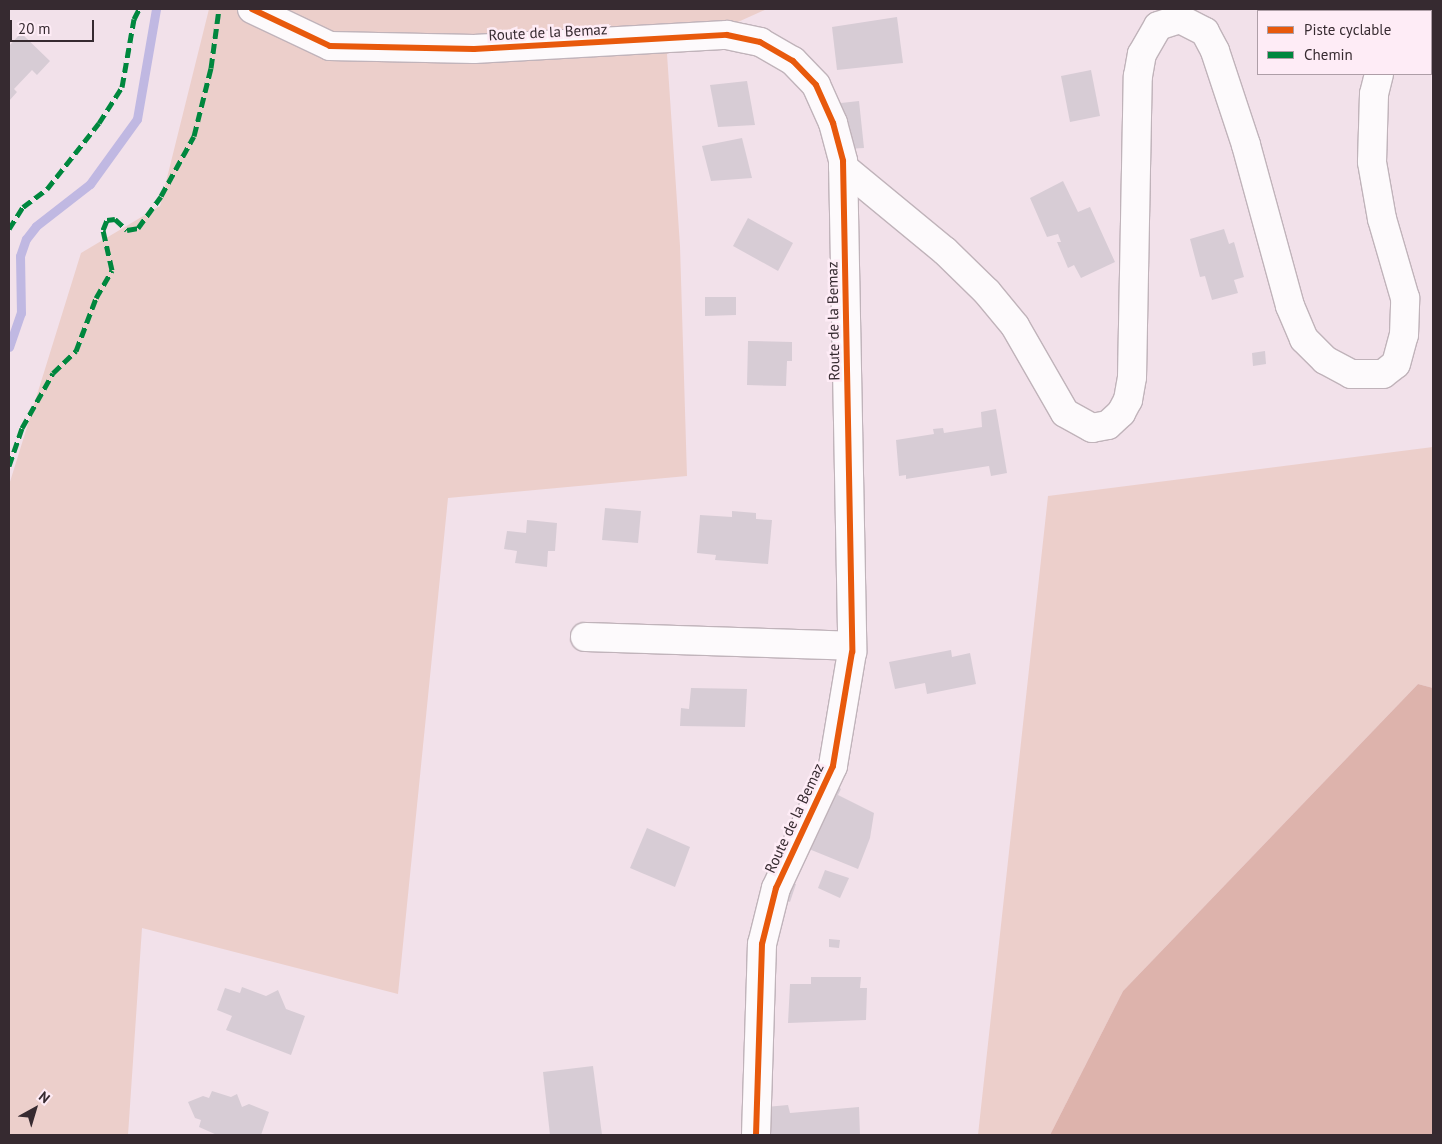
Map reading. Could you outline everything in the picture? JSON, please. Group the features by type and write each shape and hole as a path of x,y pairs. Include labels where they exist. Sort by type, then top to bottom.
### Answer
{"street":[{"name":"Route de la Bemaz","path":"252,9 330,46 474,48 727,35 760,42 793,61 816,85 834,123 843,167 852,646 832,766 776,888 762,944 756,1135"},
{"path":"843,167 945,251 987,292 1015,326 1065,413 1092,428 1108,425 1121,413 1128,400 1132,377 1138,76 1142,54 1151,35 1158,26 1180,19 1205,32 1215,51 1246,145 1290,306 1304,339 1325,360 1351,374 1383,374 1396,364 1404,335 1405,298 1382,219 1372,162 1374,94 1379,75"},
{"path":"586,637 852,646"}],"shaded area":[{"path":"209,9 767,9 667,54 680,246 687,476 448,498 398,994 142,928 128,1135 9,1135 9,485 81,253 160,206"},
{"path":"1433,447 1433,688 1418,684 1123,991 1050,1135 978,1135 1048,496"},
{"path":"1418,684 1433,688 1433,1135 1050,1135 1123,991"}],"building":[{"path":"897,17 903,63 837,70 832,27"},
{"path":"21,33 50,61 37,75 32,70 14,89 17,92 9,101 9,46"},
{"path":"1091,70 1100,116 1070,122 1061,76"},
{"path":"747,81 755,125 718,127 710,85"},
{"path":"859,101 864,148 845,149 841,103"},
{"path":"742,138 752,178 711,181 702,146"},
{"path":"1063,181 1078,212 1090,207 1115,262 1081,278 1074,265 1068,268 1057,242 1061,242 1058,234 1047,237 1030,198"},
{"path":"748,218 793,243 778,271 733,246"},
{"path":"1224,229 1229,244 1234,242 1244,277 1234,280 1238,293 1212,300 1205,276 1200,277 1190,239"},
{"path":"705,297 736,297 736,315 705,316"},
{"path":"748,341 792,342 792,361 787,361 786,386 747,385"},
{"path":"1265,351 1266,364 1253,366 1252,353"},
{"path":"996,409 1007,473 991,476 989,466 906,479 906,475 899,476 896,440 934,434 933,429 943,428 944,433 982,427 981,412"},
{"path":"605,508 641,511 638,543 602,540"},
{"path":"732,511 756,513 756,519 772,520 768,564 715,560 716,555 697,553 700,515 732,517"},
{"path":"527,520 557,523 555,551 548,551 547,567 515,563 517,551 504,549 507,531 526,533"},
{"path":"951,650 952,657 970,653 976,684 927,694 925,683 895,689 889,662"},
{"path":"691,688 747,689 745,727 680,726 681,708 689,709"},
{"path":"835,785 841,789 838,795 874,813 870,838 858,869 809,849 823,823"},
{"path":"647,828 690,847 675,887 630,868"},
{"path":"825,870 849,878 840,898 818,888"},
{"path":"792,883 796,884 790,902 785,900"},
{"path":"829,939 840,940 839,948 829,947"},
{"path":"811,977 861,977 860,988 867,988 866,1020 788,1023 790,984 811,984"},
{"path":"242,987 266,996 278,990 286,1009 305,1016 291,1055 226,1030 232,1016 217,1010 225,988 240,993"},
{"path":"593,1066 602,1135 550,1135 543,1072"},
{"path":"212,1091 231,1097 237,1094 242,1107 249,1104 269,1112 261,1135 217,1135 199,1127 201,1120 195,1118 188,1102 203,1096 209,1098"},
{"path":"788,1105 790,1113 859,1107 860,1135 766,1135 766,1107"}],"waterway":[{"path":"9,347 21,313 20,256 26,239 36,226 90,184 137,119 156,9"}],"marked path":[{"path":"9,229 23,207 47,189 99,123 122,87 134,19 139,9"},
{"path":"9,466 22,428 53,373 76,351 96,298 112,270 103,230 107,220 115,219 127,230 138,228 161,196 194,136 211,68 219,9"}],"cycle path":[{"path":"252,9 330,46 474,49 727,35 760,42 793,61 816,85 833,123 843,161 852,652 833,766 776,888 762,944 756,1135"}]}
